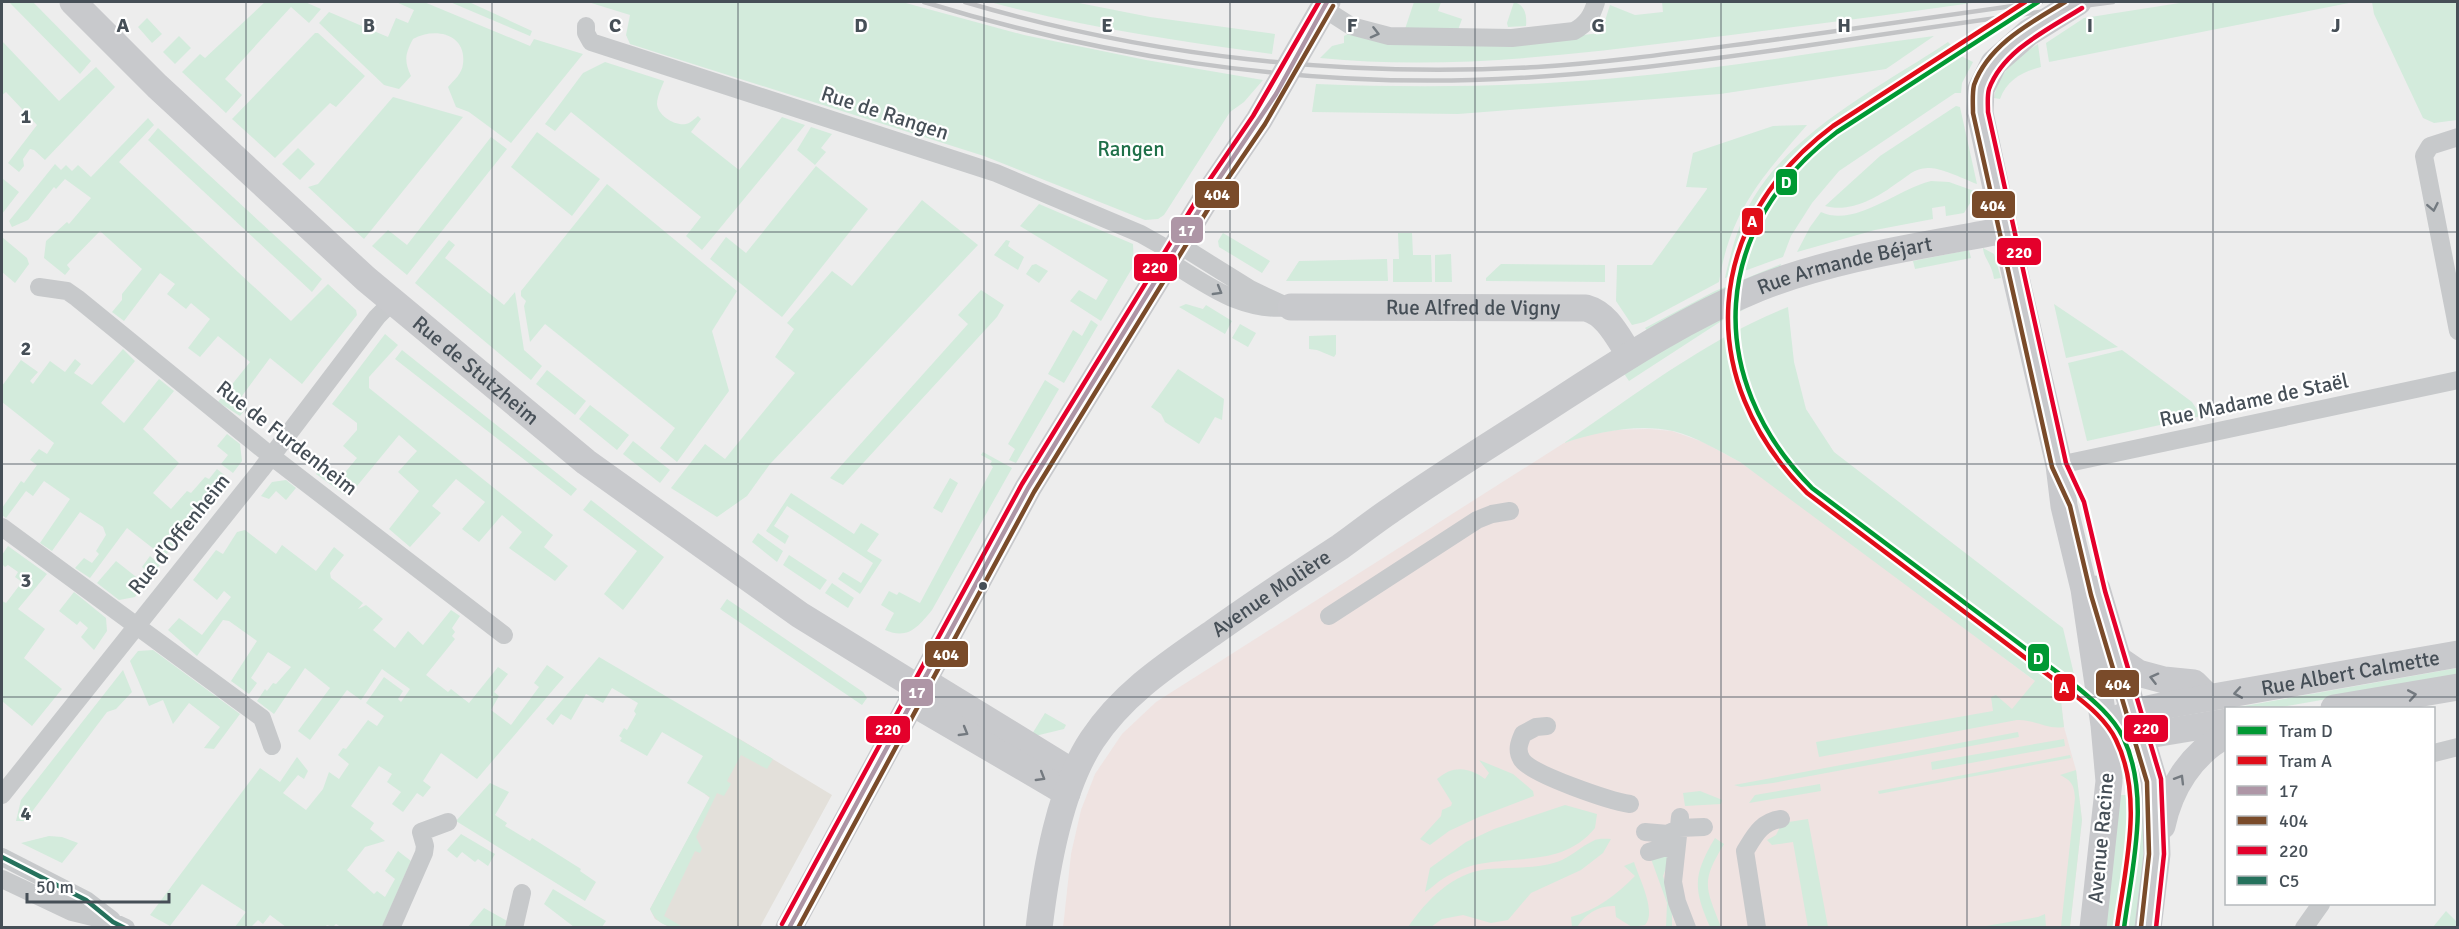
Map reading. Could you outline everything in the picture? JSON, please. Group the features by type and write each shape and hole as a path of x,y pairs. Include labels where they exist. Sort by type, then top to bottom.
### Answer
{"street":[{"name":"Rue de Stutzheim","path":"73,2 157,86 392,302 586,462 808,621 1070,783"},
{"path":"789,927 1031,482 1239,146 1276,94 1325,5 1352,26 1378,35 1404,38 1502,38 1574,31 1587,22 1596,2"},
{"name":"Avenue Racine","path":"2078,2 2028,33 1994,63 1984,79 1981,122 2059,465 2064,507 2084,589 2096,617 2121,726 2154,781 2157,854 2148,927"},
{"name":"Rue de Rangen","path":"586,26 586,33 591,42 996,173 1141,234 1173,252"},
{"path":"2457,137 2440,142 2426,150 2424,156 2457,331"},
{"name":"Rue Armande Béjart","path":"1630,355 1705,313 1780,280 1867,257 2005,230"},
{"name":"Rue Alfred de Vigny","path":"1173,252 1240,302 1260,307 1586,308 1604,318 1630,355"},
{"name":"Rue de Furdenheim","path":"39,287 67,291 77,298 272,456 504,635"},
{"name":"Rue d'Offenheim","path":"2,795 272,456 377,317 392,302"},
{"name":"Avenue Molière","path":"1039,927 1048,870 1070,783 1089,744 1111,714 1140,685 1392,508 1630,355"},
{"name":"Rue Madame de Staël","path":"2059,465 2457,380"},
{"name":"Avenue Racine","path":"2059,465 2077,504 2098,593 2119,660 2121,726 2109,791 2093,927"},
{"path":"1329,616 1477,520 1492,514 1510,511"},
{"path":"2,527 262,718 272,746"},
{"name":"Rue Albert Calmette","path":"2121,726 2209,698 2457,654"},
{"path":"2119,660 2138,674 2194,683 2209,698"},
{"name":"Rue Albert Calmette","path":"2340,707 2457,687"},
{"path":"2121,726 2225,722"},
{"path":"1546,726 1536,727 1523,734 1518,747 1521,760 1533,769 1566,783 1613,801 1630,804"},
{"path":"2157,854 2164,816 2183,772 2205,750 2225,736"},
{"path":"2435,752 2457,747"},
{"path":"1751,924 1743,850 1759,828 1773,820 1781,819"},
{"path":"391,927 424,853 425,846 421,832 448,822"},
{"path":"1645,832 1670,838 1704,827"},
{"path":"1670,838 1673,882 1677,902 1687,927"},
{"path":"8,860 86,900 116,925 72,912 2,880 8,860"},
{"path":"514,927 522,893"},
{"path":"1677,902 1677,927"},
{"path":"2304,927 2320,905"}],"shaded area":[{"path":"1616,430 1672,431 1703,442 1740,462 1807,509 2061,701 2064,727 2076,770 2082,820 2070,927 1063,928 1071,854 1081,810 1095,774 1122,734 1156,702 1564,443 1587,435"},
{"path":"738,738 832,795 760,927 669,927 655,919 650,909 710,798 705,794"}],"green space":[{"path":"9,2 33,2 91,61 80,74"},
{"path":"265,2 305,2 321,9 309,23 291,7 225,79 242,95 226,113 182,72 200,54 205,58"},
{"path":"396,2 424,2 530,46 534,39 583,54 511,143 469,112 456,107 448,87 461,71 463,54 460,45 454,39 439,33 430,33 413,39 406,58 411,76 399,89 384,85 319,23 329,12 388,37 396,18 408,23 414,10"},
{"path":"450,2 469,2 532,31 530,36"},
{"name":"Rangen","path":"588,2 902,2 1024,35 1146,60 1263,80 1244,102 1230,112 1164,215 1158,219 1145,220 984,156 630,44 626,35 630,15"},
{"path":"990,2 1074,2 1150,17 1275,34 1272,54 1095,26"},
{"path":"1414,2 1441,2 1438,11 1462,19 1458,30 1405,29"},
{"path":"1514,2 1521,5 1524,11 1526,26 1508,27 1507,23"},
{"path":"1662,2 1979,2 1637,47 1502,60 1411,63 1320,58 1332,46 1344,43 1344,36 1348,34 1574,36 1601,33 1610,5 1635,15 1663,12"},
{"path":"2186,2 2354,2 2049,62 2046,43 2084,18"},
{"path":"2372,2 2457,2 2457,120 2434,123 2423,118 2374,14"},
{"path":"147,18 162,34 152,43 138,27"},
{"path":"315,33 318,33 365,76 336,107 330,103 275,158 232,119"},
{"path":"179,36 191,48 175,64 163,52"},
{"path":"1934,36 1886,69 1720,94 1458,114 1312,112 1316,84 1467,86 1579,81 1696,70"},
{"path":"2,41 59,101 96,67 115,87 45,160 30,149 23,159 24,166 19,172 8,163 37,125 6,92 2,95"},
{"path":"1948,42 1963,57 1973,62 1962,83 1961,93 1955,93 1839,171 1812,203 1791,236 1783,257 1725,278 1744,216 1772,172 1816,129"},
{"path":"2038,44 2041,67 2016,78 2003,92 2000,99 1994,98 2004,73"},
{"path":"605,62 664,81 657,101 660,112 668,119 682,124 689,123 698,116 701,119 691,132 739,170 782,117 805,125 702,250 686,236 701,217 571,112 555,131 545,124 583,73"},
{"path":"393,97 463,117 364,239 308,187 318,184"},
{"path":"1956,106 1960,107 1977,184 1941,170 1925,168 1912,172 1881,194 1863,203 1834,208 1825,206 1880,156"},
{"path":"148,118 154,125 119,162 291,321 328,284 356,310 357,315 302,384 270,358 239,400 247,407 240,416 218,402 250,362 218,336 200,357 188,348 210,319 191,303 186,309 167,294 175,284 160,273 124,321 112,312 122,300 122,294 142,269 100,231 67,265 70,269 65,275 44,258 46,241 67,222 69,224 91,198 65,179 56,189 54,187 28,220 12,227 9,221 55,164 61,170 66,165 72,171 78,165 91,177"},
{"path":"1807,125 1763,178 1740,215 1724,257 1719,282 1644,322 1632,325 1616,301 1617,265 1652,265 1707,189 1686,187 1693,153 1773,126"},
{"path":"811,127 832,134 821,148 826,152 815,165 797,150"},
{"path":"158,128 322,279 312,292 148,140"},
{"path":"537,132 600,179 572,216 511,167"},
{"path":"491,137 507,149 407,275 372,246 388,230 407,245"},
{"path":"298,148 315,164 300,180 282,164"},
{"path":"816,166 868,209 782,317 710,259 726,237 746,253"},
{"path":"2,178 19,192 2,214"},
{"path":"1931,181 1949,182 1977,192 1964,213 1946,216 1945,206 1932,208 1933,219 1875,230 1797,252 1821,212 1834,216 1848,215 1876,206"},
{"path":"607,184 737,291 712,331 729,391 677,462 660,448 675,428 545,324 530,342 524,306 526,301 521,296 521,291"},
{"path":"922,200 978,245 770,464 747,496 717,517 671,488 705,444 725,459 795,373 775,357 794,329 787,323 832,271 852,286"},
{"path":"1039,204 1133,244 1134,265 1101,321 1070,301 1079,290 1096,300 1108,280 1020,226"},
{"path":"1223,233 1270,261 1262,273 1219,247 1218,241"},
{"path":"1398,233 1412,233 1413,255 1431,255 1432,282 1393,282 1393,259 1399,259"},
{"path":"2,237 27,258 29,264 15,283 2,272"},
{"path":"449,240 455,245 445,258 504,305 515,292 524,350 542,366 531,380 415,283"},
{"path":"1006,240 1010,241 1008,246 1024,257 1018,270 994,255"},
{"path":"1983,248 1994,254 2001,278 1994,279"},
{"path":"1969,250 1971,258 1915,269 1913,261"},
{"path":"1451,254 1452,282 1435,282 1435,255"},
{"path":"1387,259 1388,281 1286,281 1299,261"},
{"path":"1036,264 1048,271 1039,283 1026,274 1032,265"},
{"path":"1501,264 1605,265 1605,282 1486,281 1486,278"},
{"path":"1781,264 1779,270 1649,333 1645,328 1715,291"},
{"path":"981,290 1004,305 997,317 843,485 830,478 968,324 958,315"},
{"path":"1186,304 1203,309 1206,305 1232,321 1225,334 1179,307"},
{"path":"2054,304 2118,347 2066,358"},
{"path":"1788,307 1794,362 1806,409 1834,452 2063,628 2076,683 2061,701 2064,727 2058,728 2017,720 1819,757 1816,742 1993,711 1991,697 1996,695 2012,709 2035,681 1740,462 1708,445 1673,431 1646,428 1604,432 1564,443 1701,351 1758,320"},
{"path":"1747,308 1723,320 1629,381 1623,372 1691,330"},
{"path":"1091,320 1098,325 1064,383 1048,374 1073,330 1082,336"},
{"path":"1240,324 1256,333 1248,347 1232,338"},
{"path":"385,334 398,345 369,377 369,388 553,535 544,547 568,566 555,581 509,548 522,532 502,515 479,542 462,529 485,502 456,479 432,506 441,513 410,547 389,529 419,491 398,472 417,451 399,435 348,497 316,474 325,463 342,476 357,458 343,446 357,430 357,423 332,404"},
{"path":"1336,335 1334,357 1309,349 1309,336"},
{"path":"123,349 135,361 101,403 124,423 159,379 174,391 143,429 179,463 153,493 171,509 187,491 191,493 205,477 209,479 217,469 228,478 164,557 127,528 90,578 75,568 84,558 92,563 99,554 96,551 106,535 103,527 80,512 52,551 40,543 70,499 44,481 33,496 26,491 6,518 2,515 2,508 21,481 24,483 37,465 30,460 39,449 47,454 54,443 2,402 2,386 21,360 38,372 30,381 33,384 50,361 65,372 75,359 81,364 74,373 92,385"},
{"path":"402,350 577,489 571,496 395,359"},
{"path":"2122,350 2192,402 2201,416 2087,441 2068,363"},
{"path":"1178,369 1224,399 1222,420 1215,417 1199,444 1165,422 1161,414 1151,407"},
{"path":"547,370 586,401 575,415 536,384"},
{"path":"1045,380 1059,389 1016,463 1009,460 1015,449 1008,444"},
{"path":"590,405 629,435 617,450 579,419"},
{"path":"227,434 240,444 242,461 233,473 221,464 228,455 217,446"},
{"path":"633,441 670,470 660,483 623,454"},
{"path":"983,452 1012,468 932,610 922,622 906,633 893,633 885,630 894,613 881,605 889,591 897,595 899,592 920,603 993,467 990,464 992,461 981,455"},
{"path":"950,478 958,483 942,513 933,508"},
{"path":"286,480 296,488 286,500 276,491 269,499 261,496 272,482"},
{"path":"791,493 854,534 861,523 879,534 867,551 882,560 860,594 838,579 843,572 861,583 873,563 787,506 774,526 789,536 785,544 766,531"},
{"path":"591,500 664,557 623,610 604,594 637,551 583,510"},
{"path":"245,530 276,554 282,545 316,571 334,547 344,555 330,573 331,578 363,603 358,609 366,605 383,619 373,630 395,648 408,631 423,645 451,610 460,616 452,628 455,632 452,636 455,639 426,675 448,692 451,689 469,703 498,667 508,674 494,692 499,696 491,710 511,725 539,687 534,683 547,665 564,677 477,779 441,753 423,781 431,787 423,797 417,793 403,812 392,804 401,792 387,782 392,774 379,766 351,806 374,823 370,829 385,841 365,847 347,870 374,894 377,891 385,897 395,879 385,871 398,851 411,861 382,927 341,927 336,924 333,927 327,925 325,927 286,927 270,915 263,924 258,920 251,927 235,927 246,912 202,884 170,926 150,915 260,768 280,782 297,757 308,771 304,779 298,775 283,793 306,810 323,789 329,772 339,779 349,764 338,755 343,748 346,749 368,720 377,726 384,716 366,703 384,677 403,691 398,699 401,702 410,689 382,669 361,700 347,690 310,740 298,731 330,688 305,668 274,714 257,701 265,689 267,691 273,683 276,684 291,667 268,652 251,678 257,683 249,694 231,681 257,641 229,621 223,620 197,656 168,630 179,618 202,635 231,597 224,591 217,600 193,580 216,550 223,554 237,532"},
{"path":"758,533 783,551 777,562 752,542"},
{"path":"8,546 47,574 18,609 45,629 24,658 62,689 32,726 2,701 2,601 6,603 22,582 15,577 18,572 2,564 2,555"},
{"path":"789,555 827,580 820,590 783,565"},
{"path":"150,556 160,565 135,597 119,600 97,583 116,561 140,580 147,571 142,567"},
{"path":"832,583 854,598 848,608 825,593"},
{"path":"74,592 106,618 107,631 94,650 81,637 88,628 80,621 77,625 59,611"},
{"path":"727,599 863,692 867,698 862,705 720,609"},
{"path":"153,650 240,714 214,749 204,748 220,727 189,703 173,724 163,700 149,706 130,661 138,651"},
{"path":"599,657 773,759 767,769 741,755 727,781 731,784 724,796 717,793 696,837 702,849 700,853 695,851 664,916 683,927 663,924 650,909 710,797 687,783 703,756 662,732 647,756 620,741 622,738 619,736 624,728 627,730 636,714 634,711 638,703 612,688 603,703 586,694 571,720 561,714 553,725 546,719"},
{"path":"2457,668 2457,676 2282,707 2239,707"},
{"path":"123,670 132,692 116,709 107,712 25,821 16,821 21,800"},
{"path":"1045,713 1066,725 1064,729 1035,736 1032,734"},
{"path":"2018,732 2019,737 1773,783 1741,787 1734,785"},
{"path":"2064,739 2065,746 1932,770 1931,762"},
{"path":"2129,747 2145,778 2118,779 2118,755 2122,748"},
{"path":"2070,755 2071,758 1879,794 1878,791"},
{"path":"1479,760 1513,774 1533,791 1534,796 1449,831 1430,845 1420,839 1441,816 1442,810 1451,806 1452,803 1437,779 1449,771 1461,769 1473,772 1485,779 1489,773"},
{"path":"2076,770 2082,820 2070,927 2061,927 2075,798 2072,784 2060,775"},
{"path":"490,783 509,792 495,815 507,823 505,826 530,841 532,838 581,869 580,871 596,882 585,901 456,821"},
{"path":"1820,784 1821,791 1749,803 1755,795"},
{"path":"1700,791 1722,800 1721,804 1685,806 1683,793"},
{"path":"2117,795 2148,795 2138,927 2102,928"},
{"path":"1565,805 1597,814 1595,828 1569,849 1539,857 1470,866 1447,876 1425,892 1430,868 1466,842 1494,829"},
{"path":"1808,819 1828,927 1808,927 1793,842 1772,845 1767,840 1776,835 1782,823"},
{"path":"461,834 495,854 488,866 478,859 475,862 462,852 457,858 447,850"},
{"path":"49,836 62,837 78,843 62,863 21,843"},
{"path":"1715,838 1724,844 1712,867 1708,884 1711,902 1721,927 1710,927 1698,891 1699,872"},
{"path":"1611,839 1603,853 1581,870 1531,893 1508,920 1491,923 1463,915 1442,919 1431,927 1408,927 1432,898 1463,876 1488,869 1549,864 1562,860 1595,840"},
{"path":"1665,853 1670,858 1663,876 1672,906 1672,927 1666,927 1667,903 1650,856"},
{"path":"1634,862 1648,904 1648,919 1645,925 1632,927 1616,917 1615,906 1609,906 1593,911 1577,927 1572,927 1571,917 1606,901 1635,876 1624,866"},
{"path":"553,889 606,921 602,927 574,927 544,904"},
{"path":"484,908 509,922 506,927 467,928"},
{"path":"2446,911 2457,922 2457,927 2433,927"},
{"path":"2045,914 2046,927 1980,927 2038,917"}],"railway":[{"path":"924,2 1058,38 1126,52 1264,72 1333,78 1403,80 1472,80 1552,76 1631,68 1750,54 2113,2"},
{"path":"965,2 1105,37 1177,50 1320,66 1465,70 1566,65 1623,59 2041,2"}],"tram line":[{"name":"A","path":"2025,2 1833,126 1790,165 1758,208 1738,255 1728,303 1731,352 1745,401 1770,448 1807,493 2078,698 2108,726 2124,762 2131,809 2128,857 2117,927"},
{"name":"D","path":"2038,2 1837,132 1795,170 1764,212 1745,257 1736,304 1738,351 1752,399 1776,445 1812,488 2077,687 2103,710 2119,730 2131,760 2138,807 2135,856 2124,928"}],"transit line":[{"name":"220","path":"782,924 1022,484 1206,185 1253,116 1319,2"},
{"name":"17","path":"789,928 1028,488 1212,189 1276,94 1327,2"},
{"name":"404","path":"2065,2 2012,36 1989,58 1974,85 1973,113 2052,467 2070,506 2091,595 2147,782 2149,854 2141,927"},
{"name":"404","path":"798,928 1034,492 1218,193 1265,124 1333,6"},
{"name":"220","path":"2082,8 2028,42 2005,63 1989,89 1988,112 2066,463 2084,502 2105,591 2161,779 2164,854 2156,928"},
{"name":"C5","path":"2,857 86,900 113,922 125,928"}]}
